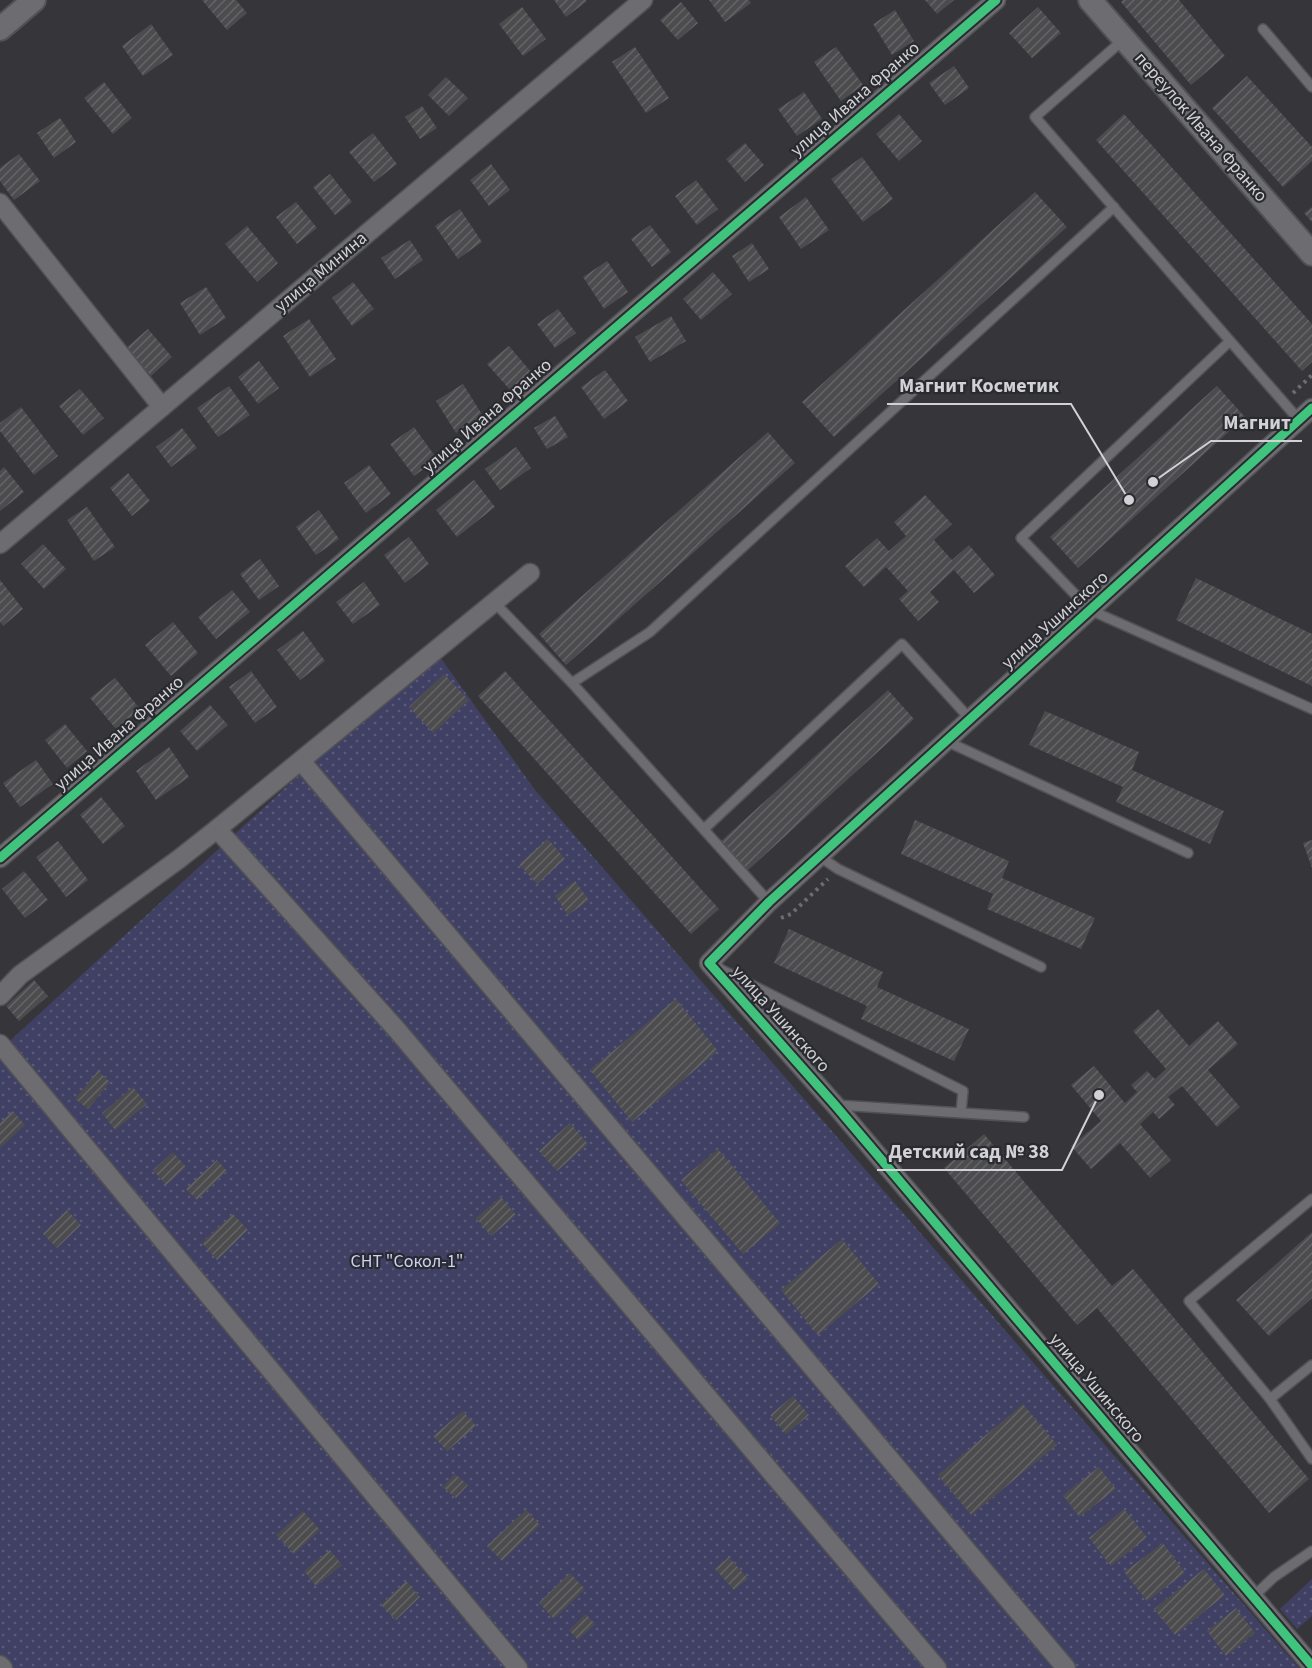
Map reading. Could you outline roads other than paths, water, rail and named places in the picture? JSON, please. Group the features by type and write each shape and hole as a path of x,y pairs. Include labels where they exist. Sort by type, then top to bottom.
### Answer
{"street":[{"path":"0,29 34,0"},
{"name":"улица Минина","path":"0,544 643,0"},
{"name":"улица Ивана Франко","path":"0,858 996,0"},
{"name":"переулок Ивана Франко","path":"1090,0 1312,254"},
{"path":"0,203 162,407"},
{"name":"улица Ушинского","path":"1306,414 819,856 709,963 835,1105 1312,1666"},
{"path":"0,996 20,975 179,860 530,573"},
{"path":"301,761 1066,1668"},
{"path":"217,829 397,1030 937,1668"},
{"path":"0,1044 518,1668"}],"lane":[{"path":"1263,29 1312,87"},
{"path":"1124,39 1035,117 1283,402 1306,414"},
{"path":"572,682 650,632 1114,207"},
{"path":"1230,341 1021,538 1090,610 1312,709"},
{"path":"494,602 572,682 770,902"},
{"path":"704,829 902,644 970,719"},
{"path":"946,741 1188,853"},
{"path":"819,856 838,869 1041,967"},
{"path":"709,963 963,1091 961,1112"},
{"path":"835,1105 1024,1117"},
{"path":"1312,1198 1189,1301 1270,1399 1312,1459"},
{"path":"1270,1399 1312,1365"},
{"path":"1253,1597 1274,1577 1312,1551"}],"place":[{"name":"Магнит","path":"1153,482"},
{"name":"Магнит Косметик","path":"1129,500"},
{"name":"Детский сад № 38","path":"1099,1095"}],"park label":[{"name":"СНТ \"Сокол-1\"","path":"407,1261"}]}
